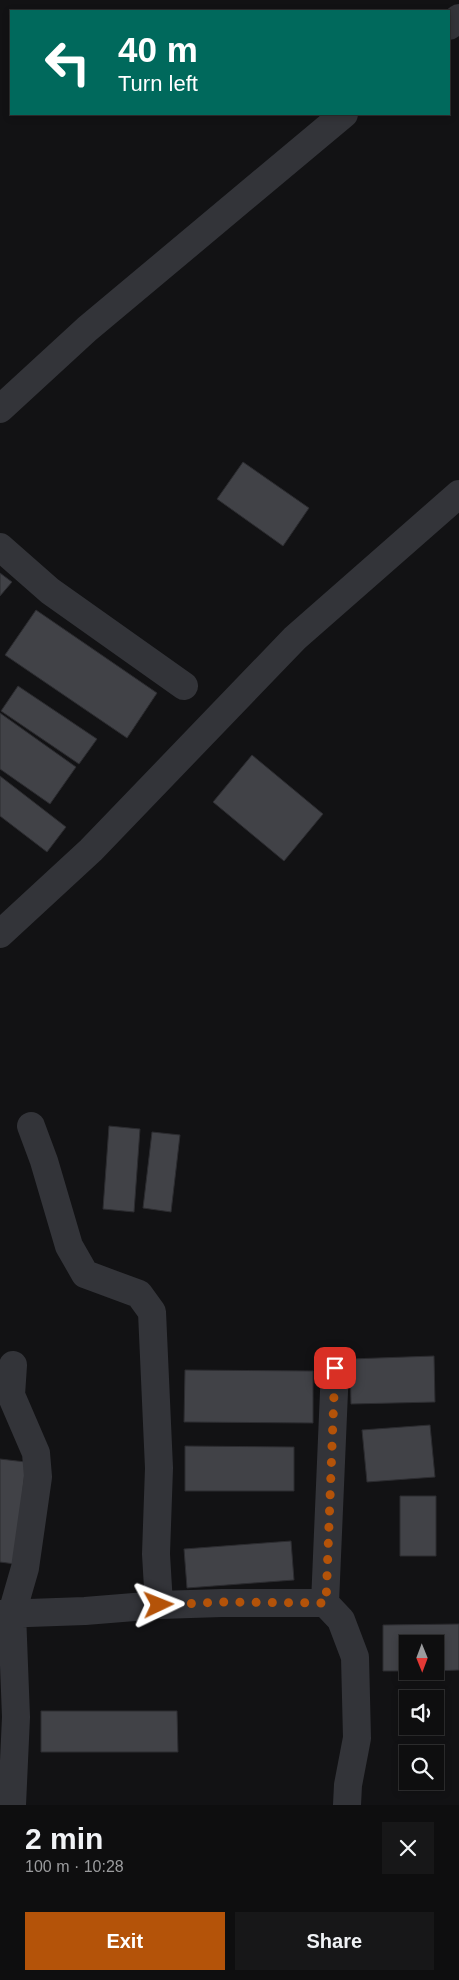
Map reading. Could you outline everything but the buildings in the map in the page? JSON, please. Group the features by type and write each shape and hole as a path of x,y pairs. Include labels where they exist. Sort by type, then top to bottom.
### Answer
{"street":[{"path":"0,409 87,329 343,115"},
{"path":"0,934 91,850 295,638 459,494"},
{"path":"0,548 50,591 184,686"},
{"path":"31,1126 44,1161 68,1246 85,1274 139,1294 152,1312 159,1468 156,1554 159,1605"},
{"path":"12,1805 16,1717 6,1614 25,1568 38,1477 36,1453 11,1395 13,1365"},
{"path":"335,1368 326,1603 342,1620 355,1657 358,1738 348,1785 347,1805"},
{"path":"6,1614 222,1602 326,1603"}],"route":[{"path":"159,1605 222,1602 326,1603 335,1368"}]}
